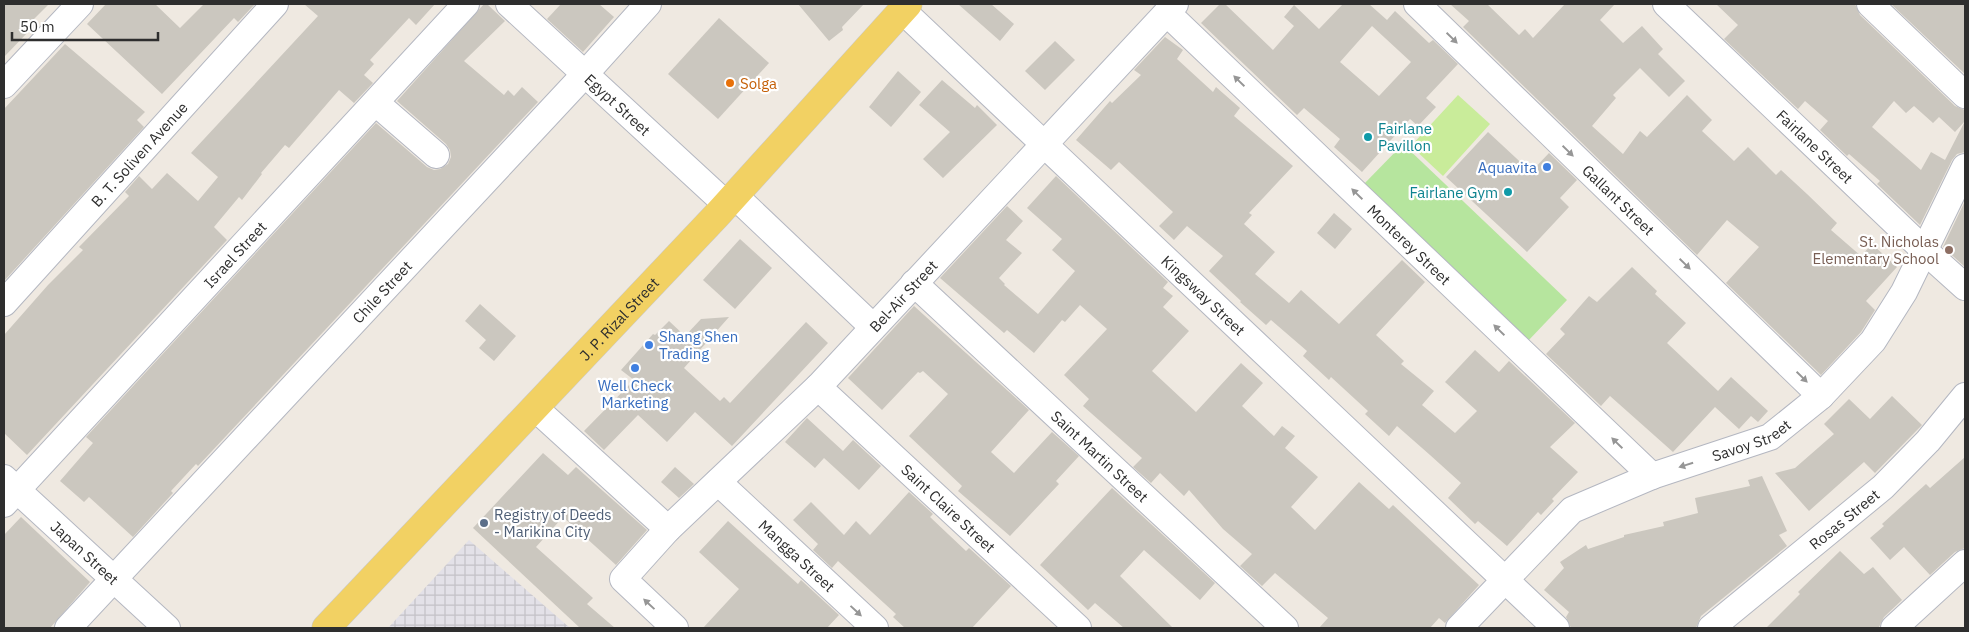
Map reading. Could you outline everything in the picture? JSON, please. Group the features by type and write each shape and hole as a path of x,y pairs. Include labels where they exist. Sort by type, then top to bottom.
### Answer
{"main road":[{"name":"J. P. Rizal Street","path":"326,628 731,200 905,7"}],"street":[{"path":"4,85 80,4"},
{"name":"B. T. Soliven Avenue","path":"4,303 275,4"},
{"name":"Israel Street","path":"8,490 376,102 466,4"},
{"name":"Egypt Street","path":"509,4 585,74 731,200 873,327"},
{"name":"Chile Street","path":"68,628 585,74 648,4"},
{"name":"Gallant Street","path":"1417,4 1821,396"},
{"name":"Fairlane Street","path":"1666,4 1965,287"},
{"path":"1870,4 1965,95"},
{"name":"Kingsway Street","path":"905,7 1044,144 1556,628"},
{"name":"Bel-Air Street","path":"675,628 623,580 668,529 818,387 1171,8"},
{"name":"Monterey Street","path":"1171,8 1652,476"},
{"path":"376,102 436,155"},
{"name":"Savoy Street","path":"1459,628 1572,510 1652,476 1770,437 1821,396 1874,342 1904,292 1965,167"},
{"name":"Saint Martin Street","path":"914,283 1285,628"},
{"name":"Saint Claire Street","path":"818,387 1078,628"},
{"name":"Rosas Street","path":"1711,628 1883,487 1928,441 1965,396"},
{"path":"535,408 668,529"},
{"name":"Mangga Street","path":"718,482 875,628"},
{"name":"Japan Street","path":"8,490 114,579 167,628"},
{"path":"1894,628 1965,563"}],"shaded area":[{"path":"469,540 570,628 388,628"}],"green space":[{"path":"1458,95 1490,124 1443,176 1411,146"},
{"path":"1403,144 1567,300 1527,342 1363,185"}],"building":[{"path":"4,4 49,4 24,29 28,32 4,57"},
{"path":"106,4 155,4 180,28 204,4 255,4 238,22 234,18 162,94 87,24"},
{"path":"304,4 435,4 416,25 409,18 370,60 374,64 364,75 373,83 354,103 339,90 289,148 285,145 261,173 242,200 239,197 214,227 227,240 27,455 4,433 4,335 48,285 83,250 79,247 129,196 125,192 139,176 152,189 167,173 198,201 218,177 191,153 318,16"},
{"path":"484,4 487,4 505,21 464,61 504,95 508,90 514,96 522,87 538,102 198,466 196,464 171,491 173,493 133,537 89,497 84,502 60,481 93,443 86,437 376,123 427,167 434,170 448,164 451,157 450,150 446,144 397,101"},
{"path":"561,4 599,4 614,17 583,52 547,19"},
{"path":"798,4 864,4 842,27 843,30 829,41"},
{"path":"958,4 991,4 1014,24 1000,41"},
{"path":"1220,4 1225,4 1273,50 1294,26 1284,17 1294,5 1319,29 1343,4 1369,4 1387,20 1395,11 1429,43 1433,40 1458,64 1426,98 1436,107 1418,126 1410,119 1362,172 1334,147 1340,139 1304,108 1297,115 1201,23","holes":["1372,26 1411,62 1379,96 1340,62"]},
{"path":"1450,4 1487,4 1519,35 1525,29 1533,38 1565,4 1615,4 1600,20 1623,43 1642,26 1663,49 1658,54 1685,81 1669,97 1640,68 1613,95 1616,98 1592,126 1623,154 1640,131 1647,137 1687,95 1712,120 1702,131 1734,161 1748,147 1776,175 1781,170 1807,194 1837,223 1831,230 1861,256 1872,244 1897,267 1866,301 1875,310 1861,332 1821,375 1726,283 1759,247 1727,220 1697,255 1463,27 1469,21"},
{"path":"1716,4 1855,4 1860,15 1955,106 1965,110 1965,121 1965,152 1957,154 1952,160 1920,225 1877,184 1880,181 1849,154 1847,156 1820,130 1828,121 1805,101 1798,109 1724,39 1738,25","holes":["1894,101 1906,113 1914,106 1933,123 1939,117 1955,132 1965,121 1945,160 1931,152 1921,170 1872,127"]},
{"path":"1891,4 1965,4 1965,74"},
{"path":"719,18 769,63 718,119 668,74"},
{"path":"1165,37 1183,50 1177,59 1213,92 1216,87 1240,108 1234,116 1293,166 1249,213 1252,215 1244,224 1275,252 1255,274 1289,303 1301,290 1339,324 1402,260 1425,282 1376,335 1404,361 1401,364 1434,391 1422,405 1455,433 1477,411 1445,382 1475,350 1499,372 1509,361 1575,423 1550,447 1578,472 1552,499 1554,501 1541,515 1538,512 1507,546 1478,521 1475,524 1448,498 1461,483 1397,426 1389,436 1365,414 1368,411 1331,377 1329,380 1303,356 1307,351 1271,320 1266,325 1209,271 1223,256 1187,226 1174,240 1159,226 1173,212 1119,162 1111,170 1076,140 1110,101 1112,103 1141,75 1134,70"},
{"path":"1055,41 1075,60 1045,90 1025,71"},
{"path":"65,44 145,112 137,120 144,127 4,281 4,109"},
{"path":"898,71 921,92 891,127 869,107"},
{"path":"942,80 975,108 977,105 997,125 943,178 923,159 950,132 919,105"},
{"name":"Fairlane Gym","path":"1488,132 1531,172 1549,153 1577,180 1560,198 1569,207 1527,252 1446,177"},
{"path":"1056,176 1168,282 1163,288 1173,296 1163,307 1189,331 1152,371 1196,412 1241,363 1263,383 1242,406 1274,436 1282,426 1295,436 1285,448 1318,477 1291,507 1315,530 1359,482 1389,509 1393,505 1479,585 1445,623 1439,618 1430,628 1319,628 1328,618 1275,573 1262,586 1240,566 1252,554 1223,529 1189,490 1184,496 1160,473 1151,483 1133,467 1142,458 1083,406 1089,399 1064,375 1107,329 1080,305 1065,322 1062,320 1034,353 1007,330 1004,333 940,278 1007,206 1023,221 1006,240 1022,253 999,278 1004,285 1038,314 1075,271 1052,250 1062,239 1027,208"},
{"path":"1965,201 1965,267 1943,247"},
{"path":"1334,213 1352,229 1335,249 1317,233"},
{"path":"740,239 772,268 735,309 703,280"},
{"path":"1632,267 1657,291 1655,294 1686,323 1667,343 1718,391 1731,377 1768,411 1758,422 1751,416 1739,429 1715,407 1673,452 1610,396 1601,406 1546,354 1565,334 1560,329 1589,296 1597,302"},
{"path":"480,304 516,336 494,361 479,348 486,340 465,321"},
{"path":"914,306 1029,410 991,452 1014,473 1052,432 1079,456 1056,481 1059,484 1010,536 958,491 962,486 909,436 948,394 923,371 918,372 882,410 848,378"},
{"path":"729,317 684,368 720,401 724,397 730,403 806,322 828,343 732,446 695,412 667,442 638,415 604,450 584,431 634,380 621,370 653,334 655,335 669,321 685,336 701,319"},
{"path":"1892,396 1922,425 1875,473 1864,462 1809,511 1775,473 1795,468 1834,434 1824,424 1849,399 1870,419"},
{"path":"807,418 843,451 853,440 881,466 859,490 824,458 815,468 785,442"},
{"path":"543,453 568,475 576,467 647,530 616,565 563,517 536,547 593,598 587,604 615,628 580,628 473,528"},
{"path":"1965,457 1965,548 1955,552 1930,575 1904,547 1890,560 1870,538 1884,526 1882,524 1926,484 1930,488"},
{"path":"675,467 694,484 679,498 661,482"},
{"path":"1762,476 1787,531 1779,535 1787,546 1701,616 1696,628 1571,628 1566,617 1569,612 1544,590 1564,568 1560,562 1586,545 1588,549 1624,537 1624,535 1664,526 1663,522 1698,513 1695,498 1750,486 1748,480"},
{"path":"1112,488 1215,583 1200,600 1144,550 1120,576 1173,628 1124,628 1095,603 1088,610 1040,565"},
{"path":"909,492 933,514 930,517 966,551 969,548 1011,586 972,628 905,628 893,617 896,614 838,561 832,568 813,550 818,544 793,520 811,502 844,535 856,521 870,535"},
{"path":"21,517 90,582 50,628 4,628 4,535"},
{"path":"728,521 798,584 801,580 839,615 827,628 703,628 739,589 699,552"},
{"path":"1840,551 1864,574 1873,567 1902,600 1884,617 1879,627 1766,628 1800,594 1798,592"}],"place":[{"name":"Solga","path":"730,83"},
{"name":"Fairlane Pavillon","path":"1368,137"},
{"name":"Aquavita","path":"1547,167"},
{"name":"Fairlane Gym","path":"1508,192"},
{"name":"St. Nicholas Elementary School","path":"1949,250"},
{"name":"Shang Shen Trading","path":"649,345"},
{"name":"Well Check Marketing","path":"635,368"},
{"name":"Registry of Deeds - Marikina City","path":"484,523"}]}
